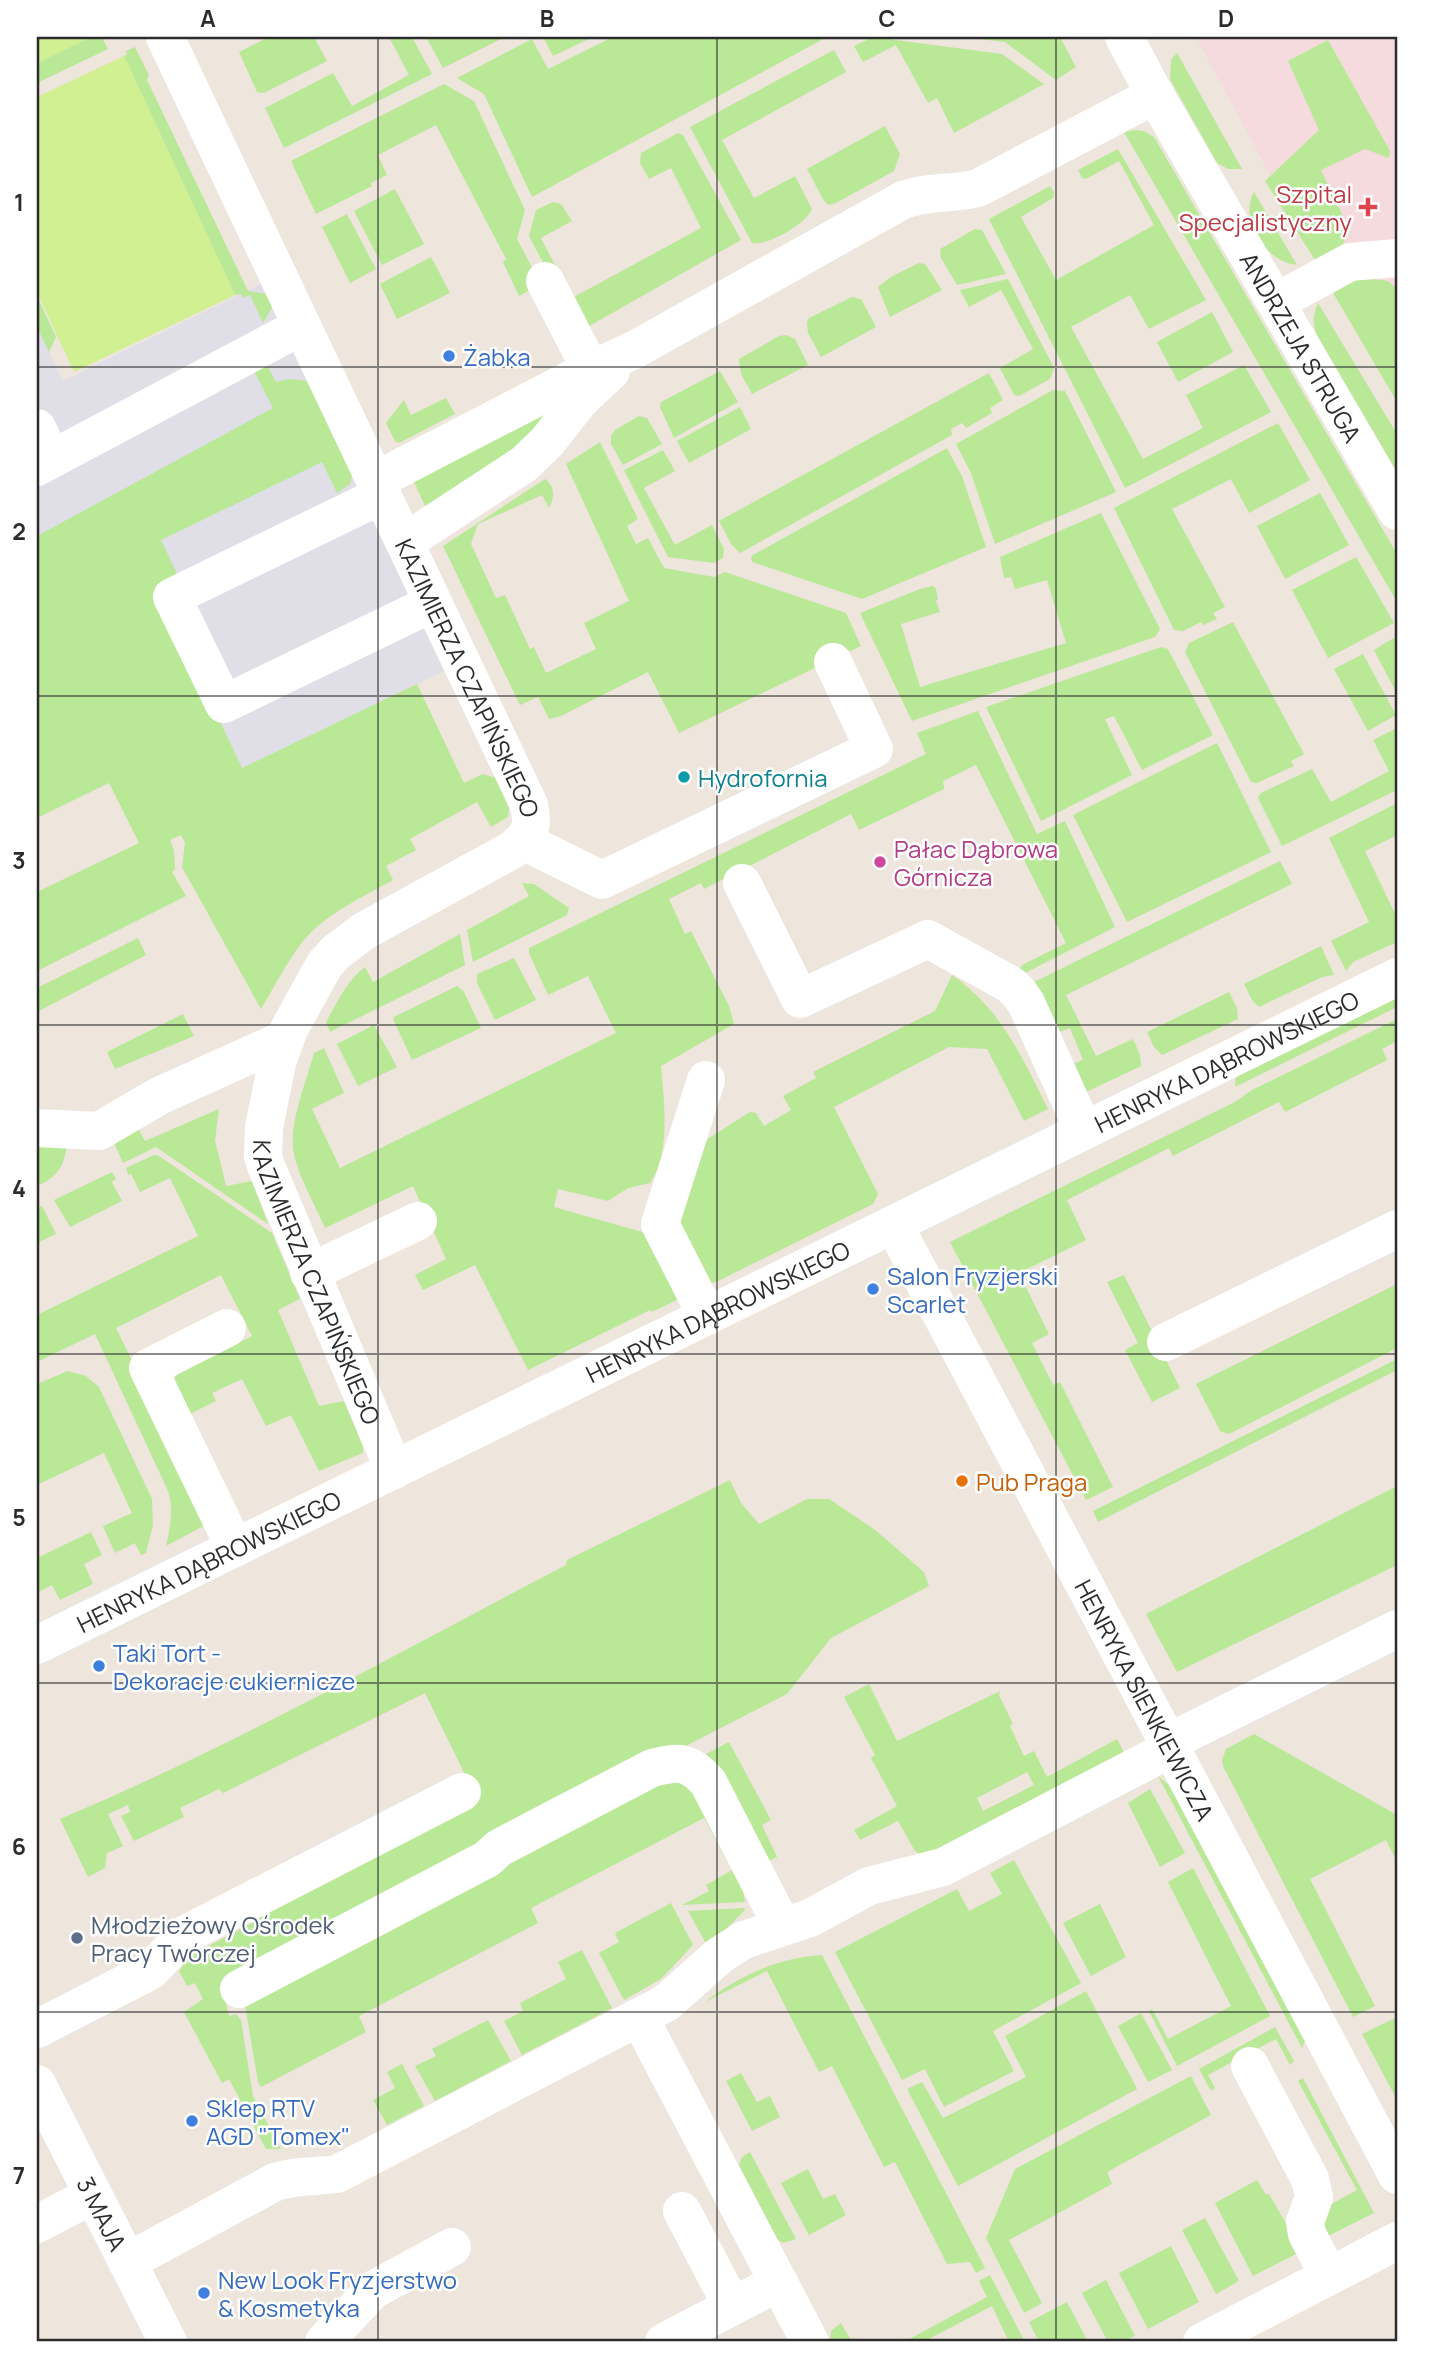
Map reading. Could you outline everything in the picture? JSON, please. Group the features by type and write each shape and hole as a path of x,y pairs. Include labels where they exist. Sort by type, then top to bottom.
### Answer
{"street":[{"name":"KAZIMIERZA CZAPIŃSKIEGO","path":"165,37 529,805 531,828 523,841 512,850 364,931 341,947 318,975 285,1039 268,1099 263,1156 283,1212 394,1470"},
{"name":"ANDRZEJA STRUGA","path":"1124,37 1397,511"},
{"path":"433,603 224,704 172,597 379,488 591,370 635,350 902,200 920,194 967,191 978,187 1155,94"},
{"path":"1276,302 1350,262 1397,258"},
{"path":"545,281 591,370"},
{"path":"42,451 302,326"},
{"path":"405,542 524,464 547,442 580,400 635,350"},
{"path":"523,841 602,880 874,749 833,662"},
{"path":"742,883 800,999 928,939 1011,985 1026,1003 1084,1131"},
{"name":"HENRYKA DĄBROWSKIEGO","path":"37,1645 1397,978"},
{"path":"37,1128 99,1131 159,1096 285,1039"},
{"path":"706,1080 660,1224 706,1317"},
{"path":"309,1273 418,1221"},
{"name":"HENRYKA SIENKIEWICZA","path":"894,1225 1397,2175"},
{"path":"1166,1342 1397,1229"},
{"path":"227,1328 148,1368 235,1548"},
{"path":"127,2262 275,2182 298,2175 337,2174 666,2003 720,1955 744,1940 810,1918 869,1886 943,1867 1169,1746 1397,1629"},
{"path":"239,1990 487,1859 499,1848 652,1768 675,1762 694,1768 708,1782 782,1926"},
{"path":"37,2029 150,1971 186,1934 461,1792"},
{"path":"639,2017 810,2342"},
{"path":"1250,2066 1310,2179 1314,2197 1305,2222 1307,2234 1329,2276"},
{"name":"3 MAJA","path":"37,2084 169,2342"},
{"path":"37,2224 93,2195"},
{"path":"682,2211 733,2306"},
{"path":"1202,2342 1397,2241"},
{"path":"324,2342 373,2290 452,2248"},
{"path":"664,2342 779,2282"}],"shaded area":[{"name":"Szpital Specjalistyczny","path":"1196,37 1397,37 1397,344 1275,184"},
{"path":"261,284 444,671 242,768 114,495 37,536 37,327 63,381"}],"green space":[{"path":"37,37 91,37 37,63"},
{"path":"91,37 102,37 108,49 37,83 37,63"},
{"path":"269,37 314,37 327,61 264,93 257,92 239,52"},
{"path":"389,37 412,37 432,74 284,148 265,108 333,73 352,106 409,75"},
{"path":"426,37 505,37 443,68"},
{"path":"543,37 593,37 553,56"},
{"path":"613,37 827,37 532,197 484,94 457,78 532,39 548,69"},
{"path":"873,37 1002,54 1044,84 954,133 937,98 928,103 896,45 863,62 854,46"},
{"path":"961,37 1060,37 1076,67 1056,80 1005,42"},
{"path":"1328,40 1390,151 1389,158 1365,149 1321,170 1350,231 1341,247 1315,260 1265,181 1319,130 1288,61"},
{"path":"135,47 149,75 147,80 248,291 268,294 273,306 263,323 250,295 243,298 241,294 235,295 124,56 127,55 126,51"},
{"path":"834,50 846,72 722,140 754,198 795,176 812,209 786,233 767,241 752,243 690,127"},
{"path":"1177,53 1242,169 1228,169 1217,163 1170,79 1171,60"},
{"path":"124,56 235,295 74,372 37,292 37,97"},
{"path":"444,84 474,101 525,210 517,239 541,284 519,296 503,262 506,259 436,125 378,155 387,175 371,183 372,186 316,214 291,161"},
{"path":"885,126 900,154 894,171 829,205 824,201 807,169"},
{"path":"1144,131 1154,137 1397,554 1397,602 1124,132"},
{"path":"678,133 683,135 741,240 584,329 550,276 529,236 536,210 553,202 561,204 572,221 541,238 572,298 701,228 671,168 649,179 640,163 641,153"},
{"path":"1118,149 1206,300 1149,329 1130,295 1071,327 1143,459 1203,428 1186,395 1244,365 1271,412 1125,488 989,219 1050,186 1054,192 1053,198 1021,217 1056,280 1154,225 1119,161 1086,179 1082,178 1078,170"},
{"path":"395,189 424,244 382,265 354,211"},
{"path":"1254,192 1297,265 1275,256 1258,238 1250,215"},
{"path":"347,214 376,269 350,283 322,227"},
{"path":"975,229 982,230 1006,274 957,285 941,258 940,249"},
{"path":"431,257 450,293 397,319 380,284"},
{"path":"919,263 925,264 942,290 890,317 878,287"},
{"path":"1358,277 1388,281 1397,289 1397,402 1332,291"},
{"path":"1008,279 1054,368 1050,379 1019,396 1014,395 1000,368 1033,349 1001,290 969,307 960,290"},
{"path":"37,296 56,337 49,352 37,327"},
{"path":"852,297 861,299 876,327 821,357 808,333 809,318"},
{"path":"1318,303 1397,434 1397,472 1317,335 1314,319"},
{"path":"1212,312 1233,352 1178,382 1157,342"},
{"path":"786,335 795,339 808,365 752,394 741,374 739,359 779,336"},
{"path":"265,362 276,382 289,379 307,381 352,476 350,484 337,493 322,462 161,540 177,574 156,585 242,768 417,684 464,783 483,774 496,778 509,808 508,817 491,827 477,802 410,839 416,850 386,866 393,880 346,906 313,930 292,956 261,1009 182,867 185,843 181,835 170,840 174,850 175,869 172,872 186,896 37,971 37,892 139,843 109,783 37,818 37,536 273,408 254,371"},
{"path":"720,371 738,402 674,438 660,407 661,402"},
{"path":"989,373 1003,400 990,408 992,413 966,428 962,423 951,429 952,435 740,553 731,544 719,521"},
{"path":"1053,390 1065,391 1116,492 995,544 971,473 956,444"},
{"path":"568,393 536,438 428,512 411,476"},
{"path":"446,398 455,414 399,443 395,441 386,423 404,400 411,415"},
{"path":"740,407 751,429 689,463 677,441"},
{"path":"639,416 647,418 662,444 623,465 611,444 611,436 615,430"},
{"path":"1278,423 1310,480 1249,513 1231,479 1172,509 1225,607 1213,613 1217,619 1203,625 1201,622 1183,631 1174,630 1114,508"},
{"path":"600,442 638,519 627,526 636,544 648,538 664,568 714,577 725,572 846,613 861,646 679,733 648,672 561,716 549,719 538,697 520,705 443,546 545,479 553,492 549,508 542,495 478,524 471,544 496,598 505,595 530,649 534,647 546,673 596,649 584,623 629,601 566,464"},
{"path":"947,448 962,476 986,547 862,599 752,562 751,556"},
{"path":"663,450 675,471 644,488 675,545 712,525 724,549 723,558 714,563 668,557 624,470"},
{"path":"1320,493 1349,545 1285,579 1257,526"},
{"path":"1101,513 1160,629 1155,637 912,721 860,613 920,589 933,586 936,589 940,612 901,624 920,687 1066,643 1047,580 1015,589 1011,577 1004,578 1000,557"},
{"path":"1356,557 1394,623 1328,658 1292,590"},
{"path":"1233,622 1304,754 1291,761 1294,766 1257,783 1251,782 1185,652 1189,643"},
{"path":"1397,636 1397,694 1374,650"},
{"path":"1161,647 1168,649 1213,735 1142,770 1114,716 1105,719 1132,775 1041,821 986,707"},
{"path":"1363,654 1396,715 1368,731 1334,669"},
{"path":"978,711 1037,834 1065,821 1115,927 1025,973 1018,970 1024,964 1066,943 976,765 943,781 944,789 859,830 851,814 704,889 701,883 669,899 685,934 691,931 729,1006 734,1024 661,1066 664,1142 657,1171 650,1183 628,1188 608,1201 558,1189 554,1207 656,1236 685,1296 652,1312 650,1310 528,1370 475,1265 423,1290 415,1275 446,1259 413,1186 325,1228 302,1178 293,1148 296,1113 314,1053 324,1048 344,1093 312,1109 340,1168 616,1033 588,976 548,995 529,948 926,754 917,733"},
{"path":"1397,728 1397,790 1282,846 1258,798 1261,793 1312,769 1331,802 1389,771 1373,740"},
{"path":"1217,743 1271,852 1127,922 1073,815"},
{"path":"1397,803 1397,835 1365,851 1397,918 1397,942 1353,962 1346,971 1331,941 1369,922 1329,838"},
{"path":"1280,861 1292,884 1066,995 1096,1056 1133,1039 1140,1055 1141,1066 1082,1094 1070,1065 1083,1060 1070,1028 1057,1033 1034,982"},
{"path":"522,883 534,884 569,908 567,915 473,962 467,930 529,896"},
{"path":"460,934 465,965 330,1032 326,1022 348,985 365,967 373,982"},
{"path":"138,938 146,955 37,1012 37,988"},
{"path":"1321,946 1334,975 1322,977 1259,1007 1252,1000 1244,984"},
{"path":"514,958 536,1000 495,1020 477,983 477,974"},
{"path":"952,975 984,1003 1009,1035 1048,1109 1024,1121 987,1049 949,1047 834,1107 878,1194 873,1204 716,1282 708,1284 701,1280 673,1202 684,1154 750,1112 756,1113 764,1126 791,1110 783,1096 816,1078 813,1072 935,1011"},
{"path":"457,986 464,992 481,1028 412,1060 394,1017"},
{"path":"1229,992 1237,1008 1238,1019 1162,1055 1154,1047 1147,1032"},
{"path":"1397,998 1397,1007 1235,1087 1236,1077"},
{"path":"183,1014 194,1036 115,1069 107,1052"},
{"path":"1397,1019 1397,1041 1382,1049 1387,1060 1285,1112 1279,1102 1173,1156 1169,1148 1067,1200 1086,1240 1019,1273 1049,1334 1032,1343 1053,1385 1060,1382 1113,1487 1086,1500 950,1242"},
{"path":"374,1025 397,1067 358,1086 337,1044"},
{"path":"219,1109 215,1140 226,1186 252,1181 268,1224 156,1147 123,1163 112,1138 135,1123 145,1141"},
{"path":"37,1138 67,1141 60,1169 37,1186"},
{"path":"154,1155 272,1233 300,1299 278,1310 319,1406 344,1401 363,1447 363,1453 319,1471 291,1415 266,1426 242,1379 212,1393 216,1401 184,1417 173,1383 175,1377 252,1336 221,1275 116,1328 211,1522 166,1546 171,1512 168,1491 95,1334 37,1362 37,1315 198,1236 170,1178 140,1192 131,1174 128,1175 126,1168"},
{"path":"112,1172 116,1179 112,1182 122,1201 70,1227 54,1200"},
{"path":"42,1206 56,1234 37,1243 37,1208"},
{"path":"1124,1275 1180,1388 1152,1402 1125,1350 1138,1343 1107,1282"},
{"path":"1397,1284 1397,1348 1229,1434 1220,1431 1196,1384"},
{"path":"1397,1359 1397,1370 1098,1522 1093,1511"},
{"path":"68,1371 86,1376 99,1387 152,1499 153,1525 146,1553 141,1555 135,1543 115,1553 103,1526 132,1513 104,1453 37,1485 37,1384"},
{"path":"730,1480 741,1503 759,1524 807,1499 829,1499 874,1529 924,1572 929,1586 831,1638 787,1694 487,1848 223,1990 229,2016 236,2014 241,2020 253,2096 281,2149 266,2149 229,2079 222,2083 184,2012 203,1999 195,1983 187,1986 179,1971 182,1960 252,1923 273,1902 478,1801 425,1693 223,1793 219,1789 180,1808 184,1817 134,1841 121,1816 130,1812 128,1805 108,1814 123,1846 107,1853 105,1868 88,1877 60,1819 253,1729 566,1565 567,1560"},
{"path":"1397,1486 1397,1565 1177,1672 1146,1614"},
{"path":"91,1532 102,1555 84,1564 93,1584 60,1600 52,1585 37,1593 37,1558"},
{"path":"869,1684 897,1741 1000,1691 999,1695 1013,1724 1010,1726 1024,1756 1034,1751 1047,1777 1117,1739 1128,1760 922,1856 915,1851 898,1821 860,1840 854,1830 897,1806 871,1758 875,1755 844,1697","holes":["1027,1772 1034,1785 983,1811 977,1798"]},
{"path":"1254,1734 1397,1815 1397,1862 1386,1840 1310,1879 1375,2006 1353,2017 1223,1766 1226,1749"},
{"path":"729,1742 771,1820 762,1825 777,1857 760,1865 704,1760 706,1754"},
{"path":"652,1775 692,1785 740,1873 745,1902 682,1905 709,1891 706,1885 732,1870 704,1818 531,1908 538,1923 359,2016 366,2032 261,2087 244,1999"},
{"path":"1158,1776 1169,1785 1305,2041 1302,2048"},
{"path":"1150,1789 1185,1853 1160,1867 1128,1803"},
{"path":"1014,1860 1081,1983 993,2031 1014,2071 944,2107 925,2069 902,2080 835,1952 957,1889 969,1911 1002,1894 990,1873"},
{"path":"1193,1868 1270,2016 1177,2066 1149,2011 1152,2009 1168,2039 1231,2006 1168,1882"},
{"path":"671,1903 693,1945 661,1979 624,2000 599,1953 619,1942 615,1933"},
{"path":"1100,1904 1126,1957 1091,1976 1063,1923"},
{"path":"744,1908 708,1947 688,1911"},
{"path":"582,1950 612,2008 522,2055 504,2021 523,2011 520,2003 566,1979 558,1962"},
{"path":"822,1955 985,2268 976,2273 970,2262 947,2264 895,2162 884,2167 832,2066 819,2072 767,1971 705,2002 760,1970 790,1960"},
{"path":"1086,1991 1137,2089 958,2186 907,2089 922,2082 943,2118 1026,2077 1005,2036"},
{"path":"1141,2013 1172,2070 1148,2082 1118,2026"},
{"path":"1397,2017 1397,2100 1362,2034"},
{"path":"488,2020 511,2061 435,2101 415,2066 436,2056 432,2049"},
{"path":"1275,2027 1294,2061 1290,2065 1276,2039 1208,2075 1215,2088 1211,2091 1199,2069"},
{"path":"402,2064 424,2106 387,2125 373,2100 395,2088 387,2072"},
{"path":"741,2073 757,2102 770,2096 780,2117 752,2131 726,2081"},
{"path":"1191,2076 1211,2115 1107,2172 1112,2184 1009,2240 1042,2303 1024,2313 986,2238 1015,2169"},
{"path":"1303,2078 1374,2213 1322,2239 1324,2208 1357,2190 1298,2081"},
{"path":"750,2152 796,2239 783,2243 777,2239 739,2165 742,2157"},
{"path":"808,2169 823,2199 835,2194 846,2215 809,2235 781,2183"},
{"path":"1257,2180 1266,2195 1269,2194 1302,2251 1253,2276 1215,2203"},
{"path":"1205,2218 1239,2281 1216,2294 1182,2230"},
{"path":"1171,2246 1199,2302 1148,2329 1119,2273"},
{"path":"990,2275 1025,2342 1009,2342 992,2306 923,2342 904,2342 987,2297 979,2281"},
{"path":"1106,2280 1135,2336 1121,2342 1108,2342 1082,2293"},
{"path":"1067,2302 1088,2342 1039,2342 1029,2322"},
{"path":"841,2323 852,2342 830,2342 831,2331"}],"place":[{"name":"Szpital Specjalistyczny","path":"1368,207"},
{"name":"Żabka","path":"449,356"},
{"name":"Hydrofornia","path":"684,777"},
{"name":"Pałac Dąbrowa Górnicza","path":"880,862"},
{"name":"Salon Fryzjerski Scarlet","path":"873,1289"},
{"name":"Pub Praga","path":"962,1481"},
{"name":"Taki Tort - Dekoracje cukiernicze","path":"99,1666"},
{"name":"Młodzieżowy Ośrodek Pracy Twórczej","path":"77,1938"},
{"name":"Sklep RTV AGD \"Tomex\"","path":"192,2121"},
{"name":"New Look Fryzjerstwo & Kosmetyka","path":"204,2293"}]}
